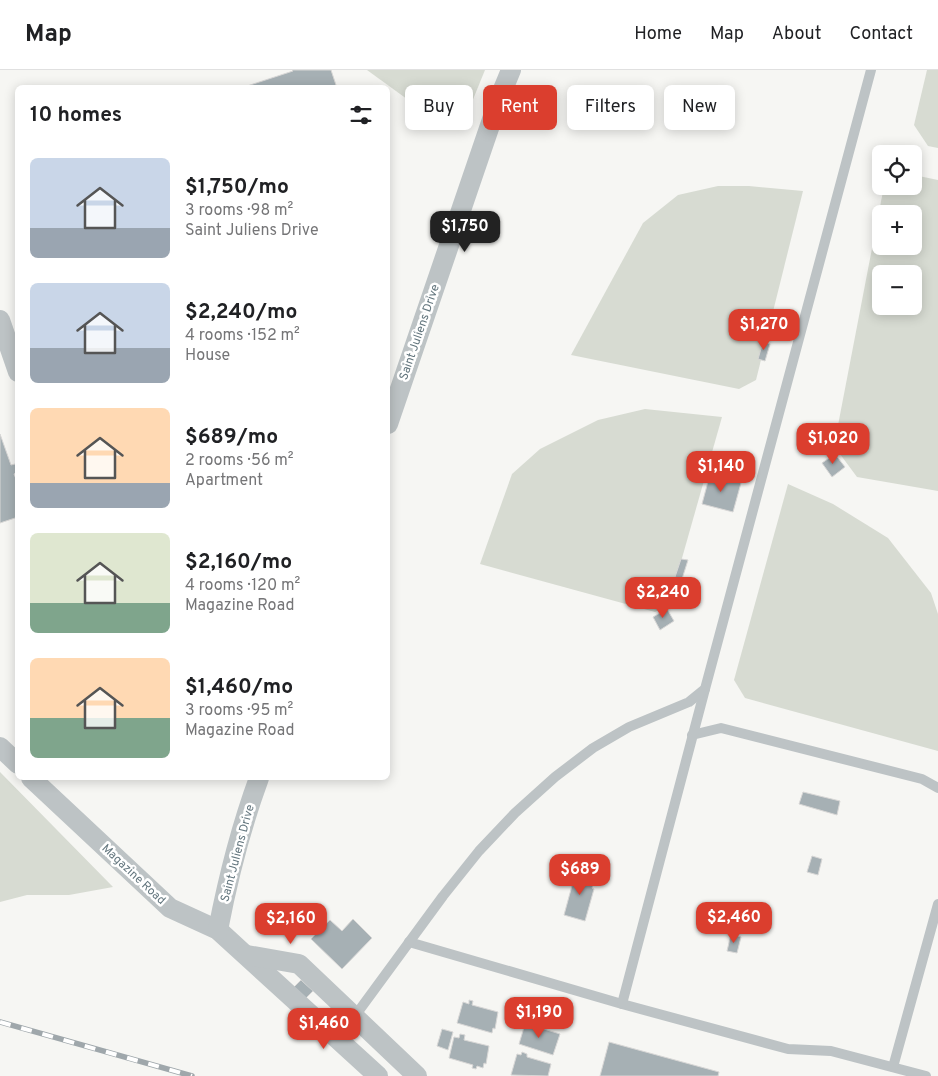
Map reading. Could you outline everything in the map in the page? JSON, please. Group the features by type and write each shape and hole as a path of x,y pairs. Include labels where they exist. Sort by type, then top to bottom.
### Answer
{"street":[{"name":"Saint Juliens Drive","path":"390,418 499,99 511,70"},
{"path":"0,320 15,363"},
{"path":"0,747 15,761"},
{"name":"Magazine Road","path":"33,780 170,908 218,930 378,1076"},
{"name":"Saint Juliens Drive","path":"218,930 229,874 245,816 258,780"},
{"path":"247,955 299,964 417,1076"}],"lane":[{"path":"622,1004 692,735 871,70"},
{"path":"336,1038 355,1016 479,851 516,813 555,778 600,744 629,727 689,702 705,689"},
{"path":"692,735 721,728 922,779 938,788"},
{"path":"893,1067 938,904"},
{"path":"409,942 622,1004 788,1049 832,1051 926,1076"}],"shaded area":[{"path":"367,70 485,70 473,99 473,85 405,85 405,98"},
{"path":"927,70 938,70 938,148 928,146 914,125"},
{"path":"922,177 938,180 938,491 857,477 834,446 872,248 872,255 922,255 922,205 880,205 882,195 922,195"},
{"path":"718,186 749,186 803,191 756,380 739,389 571,355 643,223 678,195"},
{"path":"645,409 722,417 669,604 655,612 480,564 512,474 540,449 598,420"},
{"path":"788,484 833,504 888,538 931,593 938,614 938,751 745,698 734,680"},
{"path":"0,772 113,887 69,895 27,895 0,902"}],"building":[{"path":"331,70 336,85 250,85 293,71"},
{"path":"763,342 770,344 765,361 758,359"},
{"path":"0,434 11,465 15,464 15,518 0,523"},
{"path":"835,454 845,467 832,477 822,463"},
{"path":"710,474 741,483 733,512 702,504"},
{"path":"681,559 688,560 682,579 675,577"},
{"path":"667,609 674,621 660,630 653,617"},
{"path":"803,792 840,801 837,815 799,804"},
{"path":"812,856 822,859 818,875 807,872"},
{"path":"576,871 595,877 592,888 594,889 585,921 564,915"},
{"path":"353,919 372,938 342,969 311,939 330,920 342,931"},
{"path":"731,934 741,937 737,953 727,951"},
{"path":"301,980 313,991 306,998 294,987"},
{"path":"469,1000 473,1001 472,1005 498,1012 495,1029 493,1028 492,1033 457,1023 463,1002 469,1004"},
{"path":"530,1022 535,1023 534,1026 560,1034 553,1055 519,1044 525,1024 529,1025"},
{"path":"442,1029 453,1032 448,1050 437,1046"},
{"path":"460,1034 465,1035 464,1040 489,1046 486,1064 484,1063 483,1068 477,1066 476,1069 472,1068 473,1065 449,1058 454,1037 459,1038"},
{"path":"609,1042 719,1072 718,1076 600,1076"},
{"path":"522,1052 527,1054 527,1057 551,1064 548,1076 511,1075 517,1054 521,1055"}],"railway":[{"path":"0,1022 192,1076"}]}
